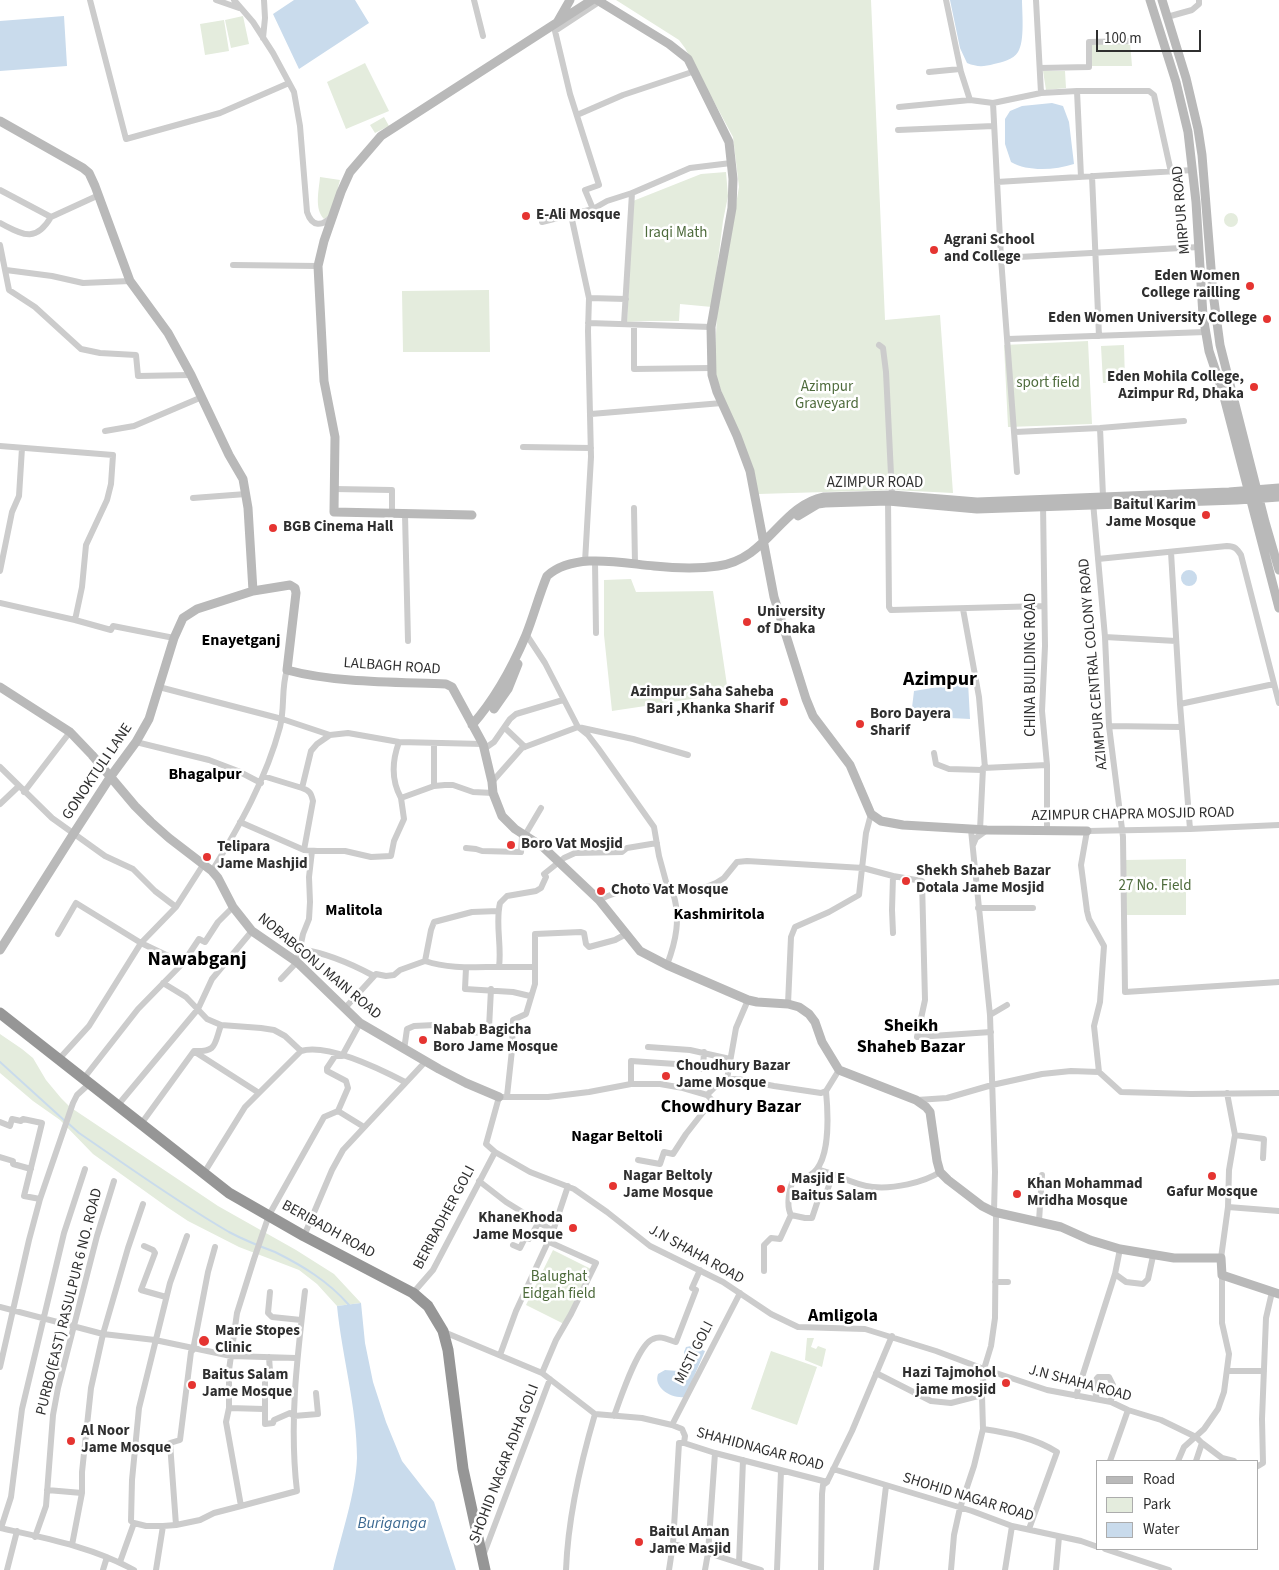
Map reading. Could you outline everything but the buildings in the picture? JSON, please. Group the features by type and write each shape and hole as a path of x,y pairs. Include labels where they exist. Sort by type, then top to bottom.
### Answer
{"highway":[{"name":"BERIBADH ROAD","path":"0,1013 229,1193 268,1219 413,1292 428,1306 442,1332 448,1350 464,1469 485,1570"}],"street":[{"path":"90,0 126,139 220,113 289,84"},
{"path":"216,0 240,8"},
{"path":"234,0 253,22 294,92 300,126 309,219 313,223 320,224 327,222 334,213"},
{"path":"263,38 264,0"},
{"path":"474,0 483,36"},
{"path":"557,24 570,0"},
{"path":"472,515 334,512 335,437 324,381 317,285 318,266 324,241 350,172 381,136 598,0"},
{"path":"598,0 669,44 688,59 729,142 733,190 732,208 711,327 711,368 714,385 737,436 750,471 774,597 806,698 813,716 850,765 871,814 866,833 859,895 829,912 796,927 792,931 788,1004"},
{"path":"593,209 585,190 599,186 570,94 555,32 598,0"},
{"path":"946,0 960,69 970,100"},
{"path":"1036,0 1042,93"},
{"name":"MIRPUR ROAD","path":"1150,0 1176,82 1188,132 1209,351 1254,498"},
{"name":"MIRPUR ROAD","path":"1162,0 1186,78 1198,129 1202,155 1213,293 1220,345 1254,498"},
{"path":"1167,17 1195,8 1199,4 1199,0"},
{"path":"1040,68 1089,66 1089,42 1131,40"},
{"path":"929,72 960,69"},
{"path":"577,115 623,95 695,71"},
{"path":"1077,91 1081,177"},
{"path":"899,107 970,100 993,103 1042,93 1149,91 1152,92 1171,172"},
{"path":"993,103 1001,258 1017,472"},
{"path":"0,121 89,173 99,195 130,281 168,334 191,375 229,455 243,479 248,508 253,591"},
{"path":"898,130 994,126"},
{"path":"542,222 593,209 607,201 690,168 731,163"},
{"path":"997,182 1192,170"},
{"path":"1092,176 1099,336"},
{"path":"0,190 51,217"},
{"path":"624,324 632,192"},
{"path":"0,223 25,235 34,234 46,225 51,217 99,195"},
{"path":"571,215 589,298 591,448 585,562"},
{"path":"0,245 9,290 35,307 81,349 100,353 136,355 138,376 191,375"},
{"path":"1001,258 1198,247"},
{"path":"233,265 318,266"},
{"path":"6,270 52,276 83,283 130,281"},
{"path":"589,298 626,299"},
{"path":"588,322 711,327"},
{"path":"634,325 634,369 711,368"},
{"path":"1008,339 1206,332"},
{"path":"879,345 883,348 886,372 889,607 891,610 1044,606"},
{"path":"105,431 134,426 202,397"},
{"path":"591,414 722,403"},
{"path":"1015,432 1100,428 1184,420"},
{"path":"1100,428 1103,496"},
{"path":"0,446 113,455 111,484 107,500 86,546 82,587 75,620"},
{"path":"523,447 591,448"},
{"path":"0,571 12,512 19,496 22,448"},
{"name":"AZIMPUR ROAD","path":"528,636 547,576 568,565 585,562 654,570 718,571 743,564 802,507 824,497 889,497 977,502 1236,500 1254,498 1279,488"},
{"path":"334,489 392,490 392,513"},
{"path":"193,498 246,494"},
{"name":"AZIMPUR ROAD","path":"1092,501 1103,496 1279,497"},
{"path":"1254,498 1279,570"},
{"path":"1254,498 1279,608"},
{"name":"AZIMPUR CENTRAL COLONY ROAD","path":"1092,501 1105,637 1109,726 1122,829 1124,992 1279,982"},
{"name":"CHINA BUILDING ROAD","path":"1043,502 1045,646 1042,711 1047,764 1047,831"},
{"path":"634,508 634,564"},
{"path":"405,514 408,641"},
{"name":"AZIMPUR ROAD","path":"474,728 502,686 528,636 553,576 596,563 670,567 717,567 741,560 764,545"},
{"path":"1098,559 1227,546 1233,546 1237,549 1279,703"},
{"path":"1171,552 1190,829"},
{"path":"596,563 596,633"},
{"name":"GONOKTULI LANE","path":"0,950 111,776 136,742 149,719 174,638 183,618 197,609 253,591 290,585 295,588 296,593 287,670"},
{"path":"0,603 111,630 113,626 174,638"},
{"path":"963,609 979,697 984,769 979,830 973,847"},
{"path":"528,636 545,663 578,726 598,748 654,827 656,843 678,919 676,938 667,964 748,1000 788,1004 796,1006 809,1014 815,1022 822,1042 840,1070 916,1100 926,1107 930,1112 940,1172 971,1199 995,1214 1039,1221 1061,1227 1090,1240 1153,1256 1221,1258"},
{"path":"1105,637 1176,641"},
{"path":"212,871 261,783 282,719 287,670"},
{"name":"LALBAGH ROAD","path":"287,670 303,674 371,681 446,684 452,687 483,746 493,793 502,816 515,828 543,847 599,900 640,950 667,964"},
{"path":"1180,704 1274,684"},
{"name":"NOBABGONJ MAIN ROAD","path":"0,687 70,732 111,776 134,806 212,871 218,878 233,907 252,931 297,962 360,1023 404,1050 466,1083 503,1097"},
{"path":"159,687 282,719 330,735 348,733 399,742 483,746 494,742 510,719 516,714 563,700"},
{"path":"492,782 525,747 578,726 634,739 688,755"},
{"path":"1109,726 1182,728"},
{"path":"505,728 525,747"},
{"path":"24,792 70,732"},
{"path":"302,788 311,751 330,735"},
{"path":"136,742 209,760 238,771 261,783"},
{"path":"240,822 304,850 345,851 371,857 391,856 394,841 404,819 393,768 399,742"},
{"path":"434,743 434,786"},
{"path":"934,753 936,764 942,768 984,769 1047,764"},
{"path":"0,767 52,818 105,856 133,869 155,891 176,907"},
{"path":"263,776 302,788 312,794 313,802 304,850"},
{"path":"401,798 434,786 453,785 473,792 493,793"},
{"path":"0,804 19,786"},
{"path":"466,848 482,851 521,852 522,837 542,808"},
{"name":"AZIMPUR CHAPRA MOSJID ROAD","path":"871,814 881,821 903,825 979,830 1087,831 1279,825"},
{"path":"951,1570 954,1535 960,1508 983,1429 982,1395 984,1369 991,1346 995,1318 995,1172 991,1032 988,985 983,955 973,847 979,830"},
{"path":"1087,831 1081,865 1087,911 1089,919 1104,946 1100,1002 1094,1026 1099,1072"},
{"path":"499,967 498,911 500,903 507,896 536,891 544,882 546,877 544,874 558,862 575,853 622,852 627,848 656,843"},
{"path":"281,978 297,962 303,934 309,919 309,877 312,850"},
{"path":"599,900 623,890 638,888 671,891 706,887 724,878 737,862 747,861 863,868 922,881 925,1000 917,1037 991,1032"},
{"path":"59,1059 89,1026 141,943 176,907 203,865"},
{"path":"894,876 892,910 894,933"},
{"path":"58,934 76,903 141,943 183,964"},
{"path":"0,1367 40,1199 73,1102 138,1009 183,964 199,938 205,942 218,922 233,907"},
{"path":"978,908 1033,908"},
{"path":"425,961 434,922 472,912 498,911"},
{"path":"118,1105 198,1009 212,979 252,931"},
{"path":"495,1152 486,1144 503,1097 512,1050 512,1020 526,1014 534,984 534,936 536,934 581,932 584,933 586,944 589,947 615,940 626,934"},
{"path":"300,950 317,952 337,958 374,976"},
{"path":"345,1008 376,974 394,975 400,970 425,961 436,965 466,968 535,967"},
{"path":"466,968 465,988 491,989 530,996"},
{"path":"163,983 186,997 206,1019 221,1025 274,1030 285,1036 301,1050"},
{"path":"404,1050 407,1029 414,1026 435,1025 453,1031 484,1033 488,1031 491,989"},
{"path":"727,1080 736,1028 748,1000"},
{"path":"990,1014 1007,1005"},
{"path":"342,1056 360,1023"},
{"path":"194,1051 208,1051 212,1049 221,1025"},
{"path":"648,1047 704,1052 730,1059"},
{"path":"204,1173 245,1107 301,1050 319,1048 369,1065 405,1082"},
{"path":"194,1051 259,1093"},
{"path":"141,1124 194,1051"},
{"path":"631,1084 631,1061 703,1068 704,1052"},
{"path":"241,1506 226,1422 229,1408 229,1370 237,1313 268,1219 324,1117 338,1111 348,1088 346,1080 327,1071 327,1068 336,1056 342,1056"},
{"path":"304,1236 337,1160 349,1143 426,1061"},
{"path":"791,1215 788,1211 793,1181 796,1178 806,1177 817,1169 827,1141 826,1092 840,1070"},
{"path":"916,1100 947,1098 992,1085 1042,1074 1071,1071 1099,1072 1121,1092 1191,1094 1279,1093"},
{"path":"707,1095 718,1084 727,1080 738,1079 814,1092 826,1092"},
{"path":"503,1097 548,1097 589,1092 622,1085 660,1084 707,1095 711,1099 711,1102 673,1154 664,1152 660,1164 638,1160"},
{"path":"1178,1460 1184,1447 1196,1437 1218,1409 1224,1392 1227,1371 1229,1354 1222,1323 1221,1258 1228,1207 1229,1170 1234,1135 1227,1093"},
{"path":"338,1111 364,1128"},
{"path":"0,1122 10,1126 12,1119 42,1123 24,1196 40,1199"},
{"path":"1234,1135 1264,1139 1263,1158"},
{"name":"BERIBADHER GOLI","path":"413,1292 433,1270 495,1152"},
{"name":"J.N SHAHA ROAD","path":"495,1152 544,1178 568,1186 597,1204 650,1246 700,1270 740,1293 771,1314 798,1327 865,1329 892,1336 1047,1390 1111,1402 1128,1410 1161,1420 1196,1437"},
{"path":"0,1157 13,1161 13,1164 31,1169"},
{"path":"85,1169 64,1233 43,1319 22,1409 11,1497 1,1528 72,1545 120,1562 134,1570"},
{"path":"817,1169 858,1184 872,1187 919,1182 931,1178 940,1172"},
{"path":"791,1215 812,1218 818,1200 827,1191 833,1174"},
{"path":"1039,1221 1042,1175"},
{"name":"PURBO(EAST) RASULPUR 6 NO. ROAD","path":"35,1537 46,1506 53,1415 97,1236 114,1181"},
{"path":"479,1181 506,1202 553,1230"},
{"path":"500,1355 516,1311 553,1230 568,1186"},
{"path":"72,1545 82,1493 82,1472 91,1388 103,1334 143,1204"},
{"path":"1228,1207 1279,1211"},
{"path":"764,1271 764,1245 771,1238 780,1239 791,1215"},
{"path":"513,1245 520,1248 525,1238 529,1239 540,1222"},
{"path":"187,1236 166,1297 139,1408 132,1480 131,1521 134,1523 146,1526 176,1525 200,1520 214,1513 297,1491 294,1455 296,1358 305,1291"},
{"path":"542,1373 556,1340 596,1263 547,1241"},
{"path":"144,1246 154,1250 155,1253 141,1290 166,1297"},
{"path":"176,1525 170,1443 180,1440 190,1357 215,1247"},
{"path":"1076,1396 1115,1274 1120,1249"},
{"path":"1115,1274 1126,1282 1142,1284 1148,1279 1153,1256"},
{"path":"614,1416 629,1376 645,1344 651,1339 658,1337 676,1342 696,1290 692,1288 700,1270"},
{"path":"1222,1275 1275,1293 1266,1318 1262,1419 1263,1463 1259,1465"},
{"path":"995,1282 1008,1282"},
{"path":"270,1292 268,1313 272,1317 301,1320"},
{"name":"MISTI GOLI","path":"672,1425 740,1293"},
{"path":"0,1307 103,1334 155,1340 193,1350 231,1356 296,1358"},
{"path":"243,1331 298,1334"},
{"path":"442,1332 542,1373 596,1414 642,1418 672,1425"},
{"name":"SHAHIDNAGAR ROAD","path":"672,1425 682,1430 687,1443 715,1453 826,1482 852,1431 892,1336"},
{"path":"270,1356 270,1370 265,1378 264,1424 272,1423 274,1420 290,1413 294,1416 318,1414 316,1394"},
{"path":"1227,1371 1264,1371"},
{"path":"876,1373 931,1401 951,1403 982,1395"},
{"path":"1096,1399 1094,1386 1096,1378 1109,1377 1113,1385 1111,1402"},
{"name":"SHOHID NAGAR ADHA GOLI","path":"482,1558 550,1379"},
{"path":"229,1408 264,1409"},
{"path":"1110,1460 1128,1410"},
{"path":"566,1570 568,1535 573,1506 596,1414"},
{"path":"983,1429 1032,1439 1057,1452 1029,1529"},
{"path":"1196,1437 1202,1444 1222,1458 1229,1460"},
{"path":"669,1570 673,1544 678,1443 687,1443"},
{"path":"1196,1460 1202,1444"},
{"path":"705,1570 708,1553 715,1453"},
{"path":"739,1563 743,1460"},
{"name":"SHOHID NAGAR ROAD","path":"833,1469 1012,1526 1096,1545"},
{"path":"777,1570 781,1471"},
{"path":"821,1570 822,1494 823,1485 826,1482"},
{"path":"876,1570 886,1486"},
{"path":"47,1490 82,1493"},
{"path":"120,1562 134,1523"},
{"path":"156,1570 163,1526"},
{"path":"1004,1570 1012,1526"},
{"path":"7,1570 17,1531"},
{"path":"1056,1570 1059,1537"},
{"path":"673,1544 761,1570"},
{"path":"1108,1550 1169,1570"},
{"path":"103,1570 107,1557"}],"green space":[{"name":"Azimpur Graveyard","path":"616,0 871,0 885,320 940,315 953,493 893,490 758,494 716,376 717,314 739,187 733,137 679,40"},
{"path":"243,16 249,44 231,48 225,20"},
{"path":"224,20 229,51 205,55 200,24"},
{"path":"1130,42 1132,66 1091,66 1091,43"},
{"path":"365,63 389,111 346,129 327,82"},
{"path":"1043,71 1065,71 1066,88 1046,90"},
{"path":"384,117 389,126 375,133 370,125"},
{"name":"Iraqi Math","path":"726,172 728,196 712,307 680,304 679,321 627,322 633,201 701,174"},
{"path":"320,177 340,180 331,214 324,219 318,205"},
{"path":"1231,213 1236,215 1238,220 1236,225 1231,227 1226,225 1224,220 1226,215"},
{"path":"489,290 490,352 403,352 402,291"},
{"name":"sport field","path":"1088,341 1092,424 1008,427 1004,345"},
{"path":"1124,345 1125,382 1103,383 1101,346"},
{"path":"631,579 636,592 713,591 728,692 612,711 604,635 604,580"},
{"name":"27 No. Field","path":"1186,859 1186,915 1124,915 1124,860"},
{"path":"0,1034 33,1058 46,1080 70,1107 218,1206 334,1274 361,1303 337,1306 317,1284 299,1270 239,1247 188,1221 93,1154 60,1120 33,1101 0,1073"},
{"name":"Balughat Eidgah field","path":"553,1250 591,1269 564,1324 526,1305"},
{"path":"807,1338 814,1338 811,1347 816,1349 818,1346 826,1349 822,1367 805,1360"},
{"path":"771,1351 817,1367 797,1425 751,1409"}],"water":[{"path":"294,0 355,0 369,23 299,69 273,14"},
{"path":"950,0 1022,0 1022,41 1016,55 987,66 967,63 960,48"},
{"path":"64,16 67,66 0,71 0,21"},
{"path":"1052,103 1063,106 1069,122 1074,164 1059,168 1033,169 1011,162 1005,144 1005,119 1010,111 1022,106"},
{"path":"1189,570 1197,578 1189,586 1181,578"},
{"path":"968,682 970,719 911,716 914,691"},
{"name":"Buriganga","path":"361,1303 365,1343 373,1382 386,1422 402,1461 434,1502 456,1570 333,1570 351,1499 357,1458 355,1420 337,1306"},
{"path":"691,1346 705,1351 685,1397 665,1392 658,1384 658,1374 665,1370 678,1371 685,1365 684,1352 686,1347"}],"waterway":[{"path":"0,1062 65,1121"},
{"path":"69,1124 79,1133 210,1221 235,1235 275,1252 324,1281 349,1305"}],"place":[{"name":"E-Ali Mosque","path":"526,216"},
{"name":"Agrani School and College","path":"934,250"},
{"name":"Eden Women College railling","path":"1250,286"},
{"name":"Eden Women University College","path":"1267,319"},
{"name":"Eden Mohila College, Azimpur Rd, Dhaka","path":"1254,387"},
{"name":"Baitul Karim Jame Mosque","path":"1206,515"},
{"name":"BGB Cinema Hall","path":"273,528"},
{"name":"University of Dhaka","path":"747,622"},
{"name":"Azimpur Saha Saheba Bari ,Khanka Sharif","path":"784,702"},
{"name":"Boro Dayera Sharif","path":"860,724"},
{"name":"Boro Vat Mosjid","path":"511,845"},
{"name":"Telipara Jame Mashjid","path":"207,857"},
{"name":"Shekh Shaheb Bazar Dotala Jame Mosjid","path":"906,881"},
{"name":"Choto Vat Mosque","path":"601,891"},
{"name":"Nabab Bagicha Boro Jame Mosque","path":"423,1040"},
{"name":"Choudhury Bazar Jame Mosque","path":"666,1076"},
{"name":"Gafur Mosque","path":"1212,1176"},
{"name":"Nagar Beltoly Jame Mosque","path":"613,1186"},
{"name":"Masjid E Baitus Salam","path":"781,1189"},
{"name":"Khan Mohammad Mridha Mosque","path":"1017,1194"},
{"name":"KhaneKhoda Jame Mosque","path":"573,1228"},
{"name":"Marie Stopes Clinic","path":"204,1341"},
{"name":"Hazi Tajmohol jame mosjid","path":"1006,1383"},
{"name":"Baitus Salam Jame Mosque","path":"192,1385"},
{"name":"Al Noor Jame Mosque","path":"71,1441"},
{"name":"Baitul Aman Jame Masjid","path":"639,1542"}],"district":[{"name":"Enayetganj","path":"241,641"},
{"name":"Azimpur","path":"940,681"},
{"name":"Bhagalpur","path":"205,775"},
{"name":"Malitola","path":"354,911"},
{"name":"Kashmiritola","path":"719,915"},
{"name":"Nawabganj","path":"197,961"},
{"name":"Sheikh Shaheb Bazar","path":"911,1037"},
{"name":"Chowdhury Bazar","path":"731,1108"},
{"name":"Nagar Beltoli","path":"617,1137"},
{"name":"Amligola","path":"843,1317"}]}
